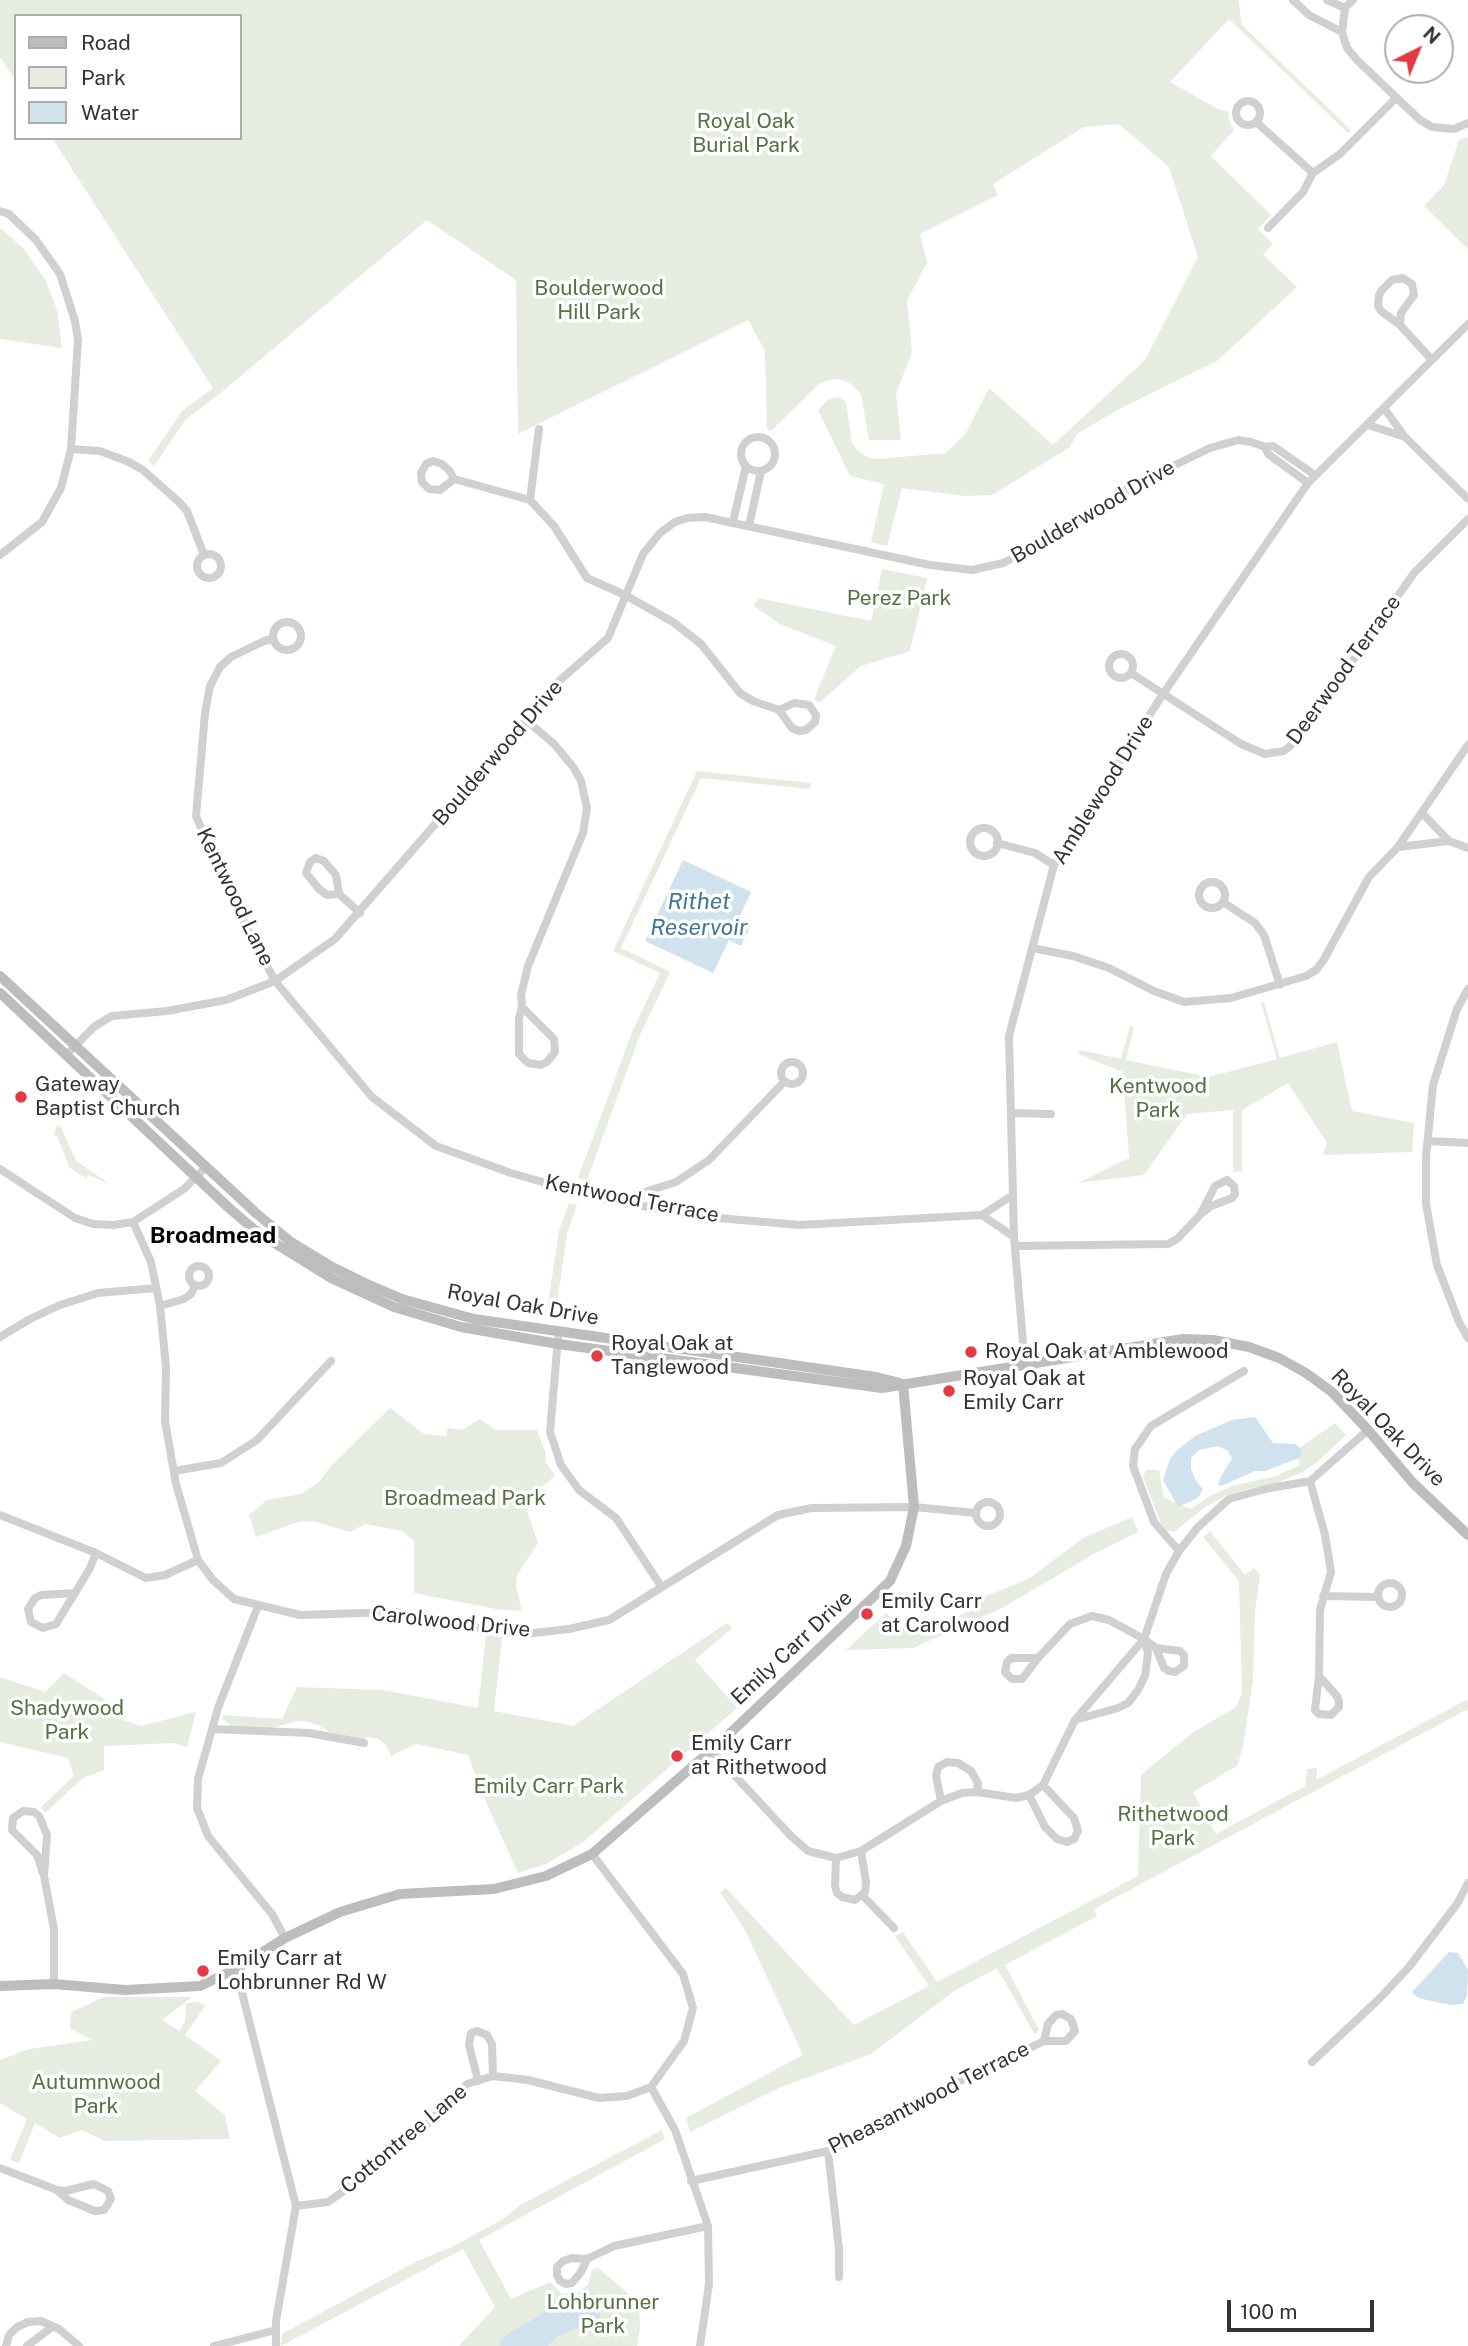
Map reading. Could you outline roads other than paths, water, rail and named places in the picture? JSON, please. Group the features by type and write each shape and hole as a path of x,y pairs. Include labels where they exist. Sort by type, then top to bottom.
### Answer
{"main road":[{"name":"Royal Oak Drive","path":"0,976 257,1214 291,1242 331,1267 402,1299 558,1338"},
{"name":"Royal Oak Drive","path":"0,993 257,1232 358,1292 425,1318 461,1327 876,1377 903,1384 1183,1339 1213,1340 1249,1347 1279,1358 1332,1392 1413,1483 1468,1535"},
{"name":"Emily Carr Drive","path":"0,1986 54,1984 125,1990 200,1986 236,1969 285,1938 340,1912 400,1894 494,1889 546,1876 592,1854 711,1750 890,1581 906,1546 914,1507 903,1384"}],"street":[{"path":"1293,0 1309,15 1342,32"},
{"path":"1327,0 1345,8"},
{"path":"1353,0 1345,8 1342,32 1347,48 1420,120 1432,127 1454,129 1468,123"},
{"path":"1268,229 1303,192 1313,173 1340,153 1396,98"},
{"path":"1256,122 1313,173"},
{"path":"0,211 9,214 36,240 60,274 75,321 77,349 71,449 61,488 42,522 0,555"},
{"path":"1400,325 1401,313 1414,295 1412,284 1403,278 1391,280 1377,300 1381,311 1400,325 1432,360"},
{"name":"Amblewood Drive","path":"1025,1365 1015,1242 1009,1036 1054,865 1163,694 1308,483 1468,324"},
{"path":"1384,408 1405,437 1468,499"},
{"path":"1368,425 1405,437"},
{"path":"530,500 538,429"},
{"path":"760,437 770,443 775,454 771,465 761,471 746,467 742,462 741,450 748,440 760,437"},
{"name":"Boulderwood Drive","path":"66,1055 95,1026 112,1016 167,1011 226,1000 275,981 335,939 550,689 608,638 643,554 650,542 675,522 705,517 930,565 972,570 1003,563 1136,484 1210,448 1238,440 1265,447 1273,446 1315,475"},
{"path":"1265,447 1268,454 1308,483"},
{"path":"71,449 100,451 143,470 187,511 204,555"},
{"path":"733,522 746,467"},
{"path":"749,526 761,471"},
{"path":"454,479 530,500 554,526 587,578 674,622 701,644 740,693 753,701 779,710 788,723 799,731 811,728 815,722 816,715 809,705 794,703 779,710"},
{"name":"Deerwood Terrace","path":"1131,673 1241,744 1265,754 1284,751 1298,740 1414,573 1468,519"},
{"name":"Kentwood Lane","path":"273,639 231,657 220,667 210,686 196,816 228,891 275,981"},
{"path":"522,1007 554,1039 555,1052 541,1065 528,1063 519,1054 521,995 528,967 583,833 587,808 581,780 574,768 554,744 526,720"},
{"path":"1032,948 1073,956 1109,968 1154,991 1184,1002 1231,998 1306,976 1316,970 1323,961 1369,877 1398,847 1468,745"},
{"path":"1422,813 1449,841 1468,848"},
{"path":"1398,847 1449,841"},
{"path":"998,843 1035,853 1054,865"},
{"path":"339,894 327,895 319,889 306,873 310,862 316,858 324,861 336,875 339,894 360,913"},
{"path":"1223,902 1255,923 1264,935 1280,985"},
{"name":"Kentwood Terrace","path":"275,981 372,1097 436,1146 511,1173 592,1196 694,1216 800,1225 982,1215 1013,1195"},
{"path":"1468,989 1457,1009 1433,1085 1426,1204 1437,1265 1468,1338"},
{"path":"621,1200 676,1182 709,1160 784,1082"},
{"path":"1012,1113 1051,1114"},
{"path":"1428,1141 1468,1143"},
{"path":"0,1169 84,1222 103,1226 133,1222 184,1189 206,1167"},
{"path":"982,1215 1015,1242 1168,1244 1177,1239 1211,1206 1232,1198 1236,1190 1231,1182 1223,1181 1215,1186 1200,1214"},
{"name":"Carolwood Drive","path":"133,1222 150,1262 160,1306 166,1367 165,1421 174,1471 198,1560 213,1580 234,1598 300,1615 396,1612 472,1628 525,1634 569,1629 609,1620 778,1514 812,1508 914,1507 976,1513"},
{"path":"160,1306 184,1299 191,1294 195,1286"},
{"path":"0,1337 40,1314 98,1293 156,1288"},
{"path":"558,1338 550,1432 561,1465 579,1490 616,1518 661,1586"},
{"path":"174,1471 221,1463 257,1440 331,1361"},
{"path":"1179,1551 1154,1522 1133,1466 1135,1449 1151,1426 1244,1371"},
{"path":"711,1750 791,1836 808,1850 836,1858 861,1852 941,1801 962,1793 977,1792 1016,1798 1030,1795 1043,1784 1076,1720 1144,1639 1166,1574 1179,1551 1198,1527 1229,1499 1310,1481 1368,1430"},
{"path":"1310,1481 1330,1558 1331,1572 1320,1610 1319,1676 1315,1710 1319,1714 1331,1715 1339,1707 1337,1696 1319,1676"},
{"path":"0,1515 96,1553 146,1578 165,1574 198,1560"},
{"path":"75,1593 41,1595 35,1598 28,1609 31,1622 43,1628 56,1624 75,1593 96,1553"},
{"path":"1323,1596 1378,1597"},
{"path":"258,1606 212,1729 198,1779 197,1808 208,1836 272,1914 285,1938"},
{"path":"1038,1658 1070,1624 1092,1616 1109,1620 1156,1648"},
{"path":"1076,1720 1128,1703 1145,1676 1148,1653 1144,1639"},
{"path":"212,1729 309,1734 364,1743"},
{"path":"941,1801 936,1776 938,1767 947,1762 958,1763 971,1772 978,1783 977,1792"},
{"path":"1030,1795 1045,1827 1057,1839 1067,1842 1074,1839 1078,1831 1074,1818 1043,1784"},
{"path":"44,1876 47,1835 39,1816 34,1812 23,1811 13,1818 12,1829 37,1856 44,1876 54,1929 54,1984"},
{"path":"836,1858 837,1893 849,1900 855,1900 862,1895 866,1882 861,1852"},
{"path":"592,1854 683,1974 693,2008 684,2041 651,2087 675,2130 708,2226 709,2284 699,2346"},
{"path":"1312,2062 1380,1998 1409,1966 1457,1904 1468,1884"},
{"path":"862,1895 894,1928"},
{"path":"236,1969 296,2206 276,2330 276,2346"},
{"path":"478,2081 469,2045 471,2034 477,2031 486,2035 492,2044 493,2076"},
{"name":"Pheasantwood Terrace","path":"691,2180 828,2151 958,2082 1044,2041"},
{"name":"Cottontree Lane","path":"296,2206 328,2202 375,2169 420,2131 467,2084 493,2076 528,2080 599,2098 627,2096 651,2087"},
{"path":"828,2151 839,2249 839,2277"},
{"path":"0,2168 57,2190 65,2191 94,2184 108,2191 111,2200 104,2210 95,2211 68,2200 57,2190"},
{"path":"587,2259 614,2246 708,2226"},
{"path":"6,2346 9,2335 17,2327 28,2322 41,2321 59,2329 79,2346"},
{"path":"27,2346 52,2327"},
{"path":"214,2346 276,2330"}],"water":[{"name":"Rithet Reservoir","path":"683,860 751,892 737,923 749,929 741,946 729,940 713,973 645,941"},
{"path":"1255,1417 1273,1443 1296,1444 1302,1451 1299,1458 1265,1471 1255,1471 1221,1486 1218,1485 1221,1476 1232,1459 1228,1451 1218,1446 1199,1450 1191,1458 1191,1469 1203,1489 1198,1498 1178,1507 1163,1480 1170,1459 1176,1451 1195,1436 1232,1420"},
{"path":"1449,1952 1458,1953 1468,1970 1467,1995 1463,2004 1450,2005 1418,1998 1412,1992"},
{"path":"588,2297 597,2302 601,2311 599,2320 558,2336 547,2346 500,2346 499,2342 508,2334 562,2302"}],"place":[{"name":"Gateway Baptist Church","path":"21,1097"},
{"name":"Royal Oak at Amblewood","path":"971,1352"},
{"name":"Royal Oak at Tanglewood","path":"597,1356"},
{"name":"Royal Oak at Emily Carr","path":"949,1391"},
{"name":"Emily Carr at Carolwood","path":"867,1614"},
{"name":"Emily Carr at Rithetwood","path":"677,1756"},
{"name":"Emily Carr at Lohbrunner Rd W","path":"203,1971"}],"district":[{"name":"Broadmead","path":"213,1236"}],"park label":[{"name":"Royal Oak Burial Park","path":"746,134"},
{"name":"Boulderwood Hill Park","path":"599,301"},
{"name":"Perez Park","path":"899,599"},
{"name":"Kentwood Park","path":"1158,1099"},
{"name":"Broadmead Park","path":"465,1499"},
{"name":"Shadywood Park","path":"67,1721"},
{"name":"Emily Carr Park","path":"549,1787"},
{"name":"Rithetwood Park","path":"1173,1827"},
{"name":"Autumnwood Park","path":"96,2095"},
{"name":"Lohbrunner Park","path":"603,2315"}]}
